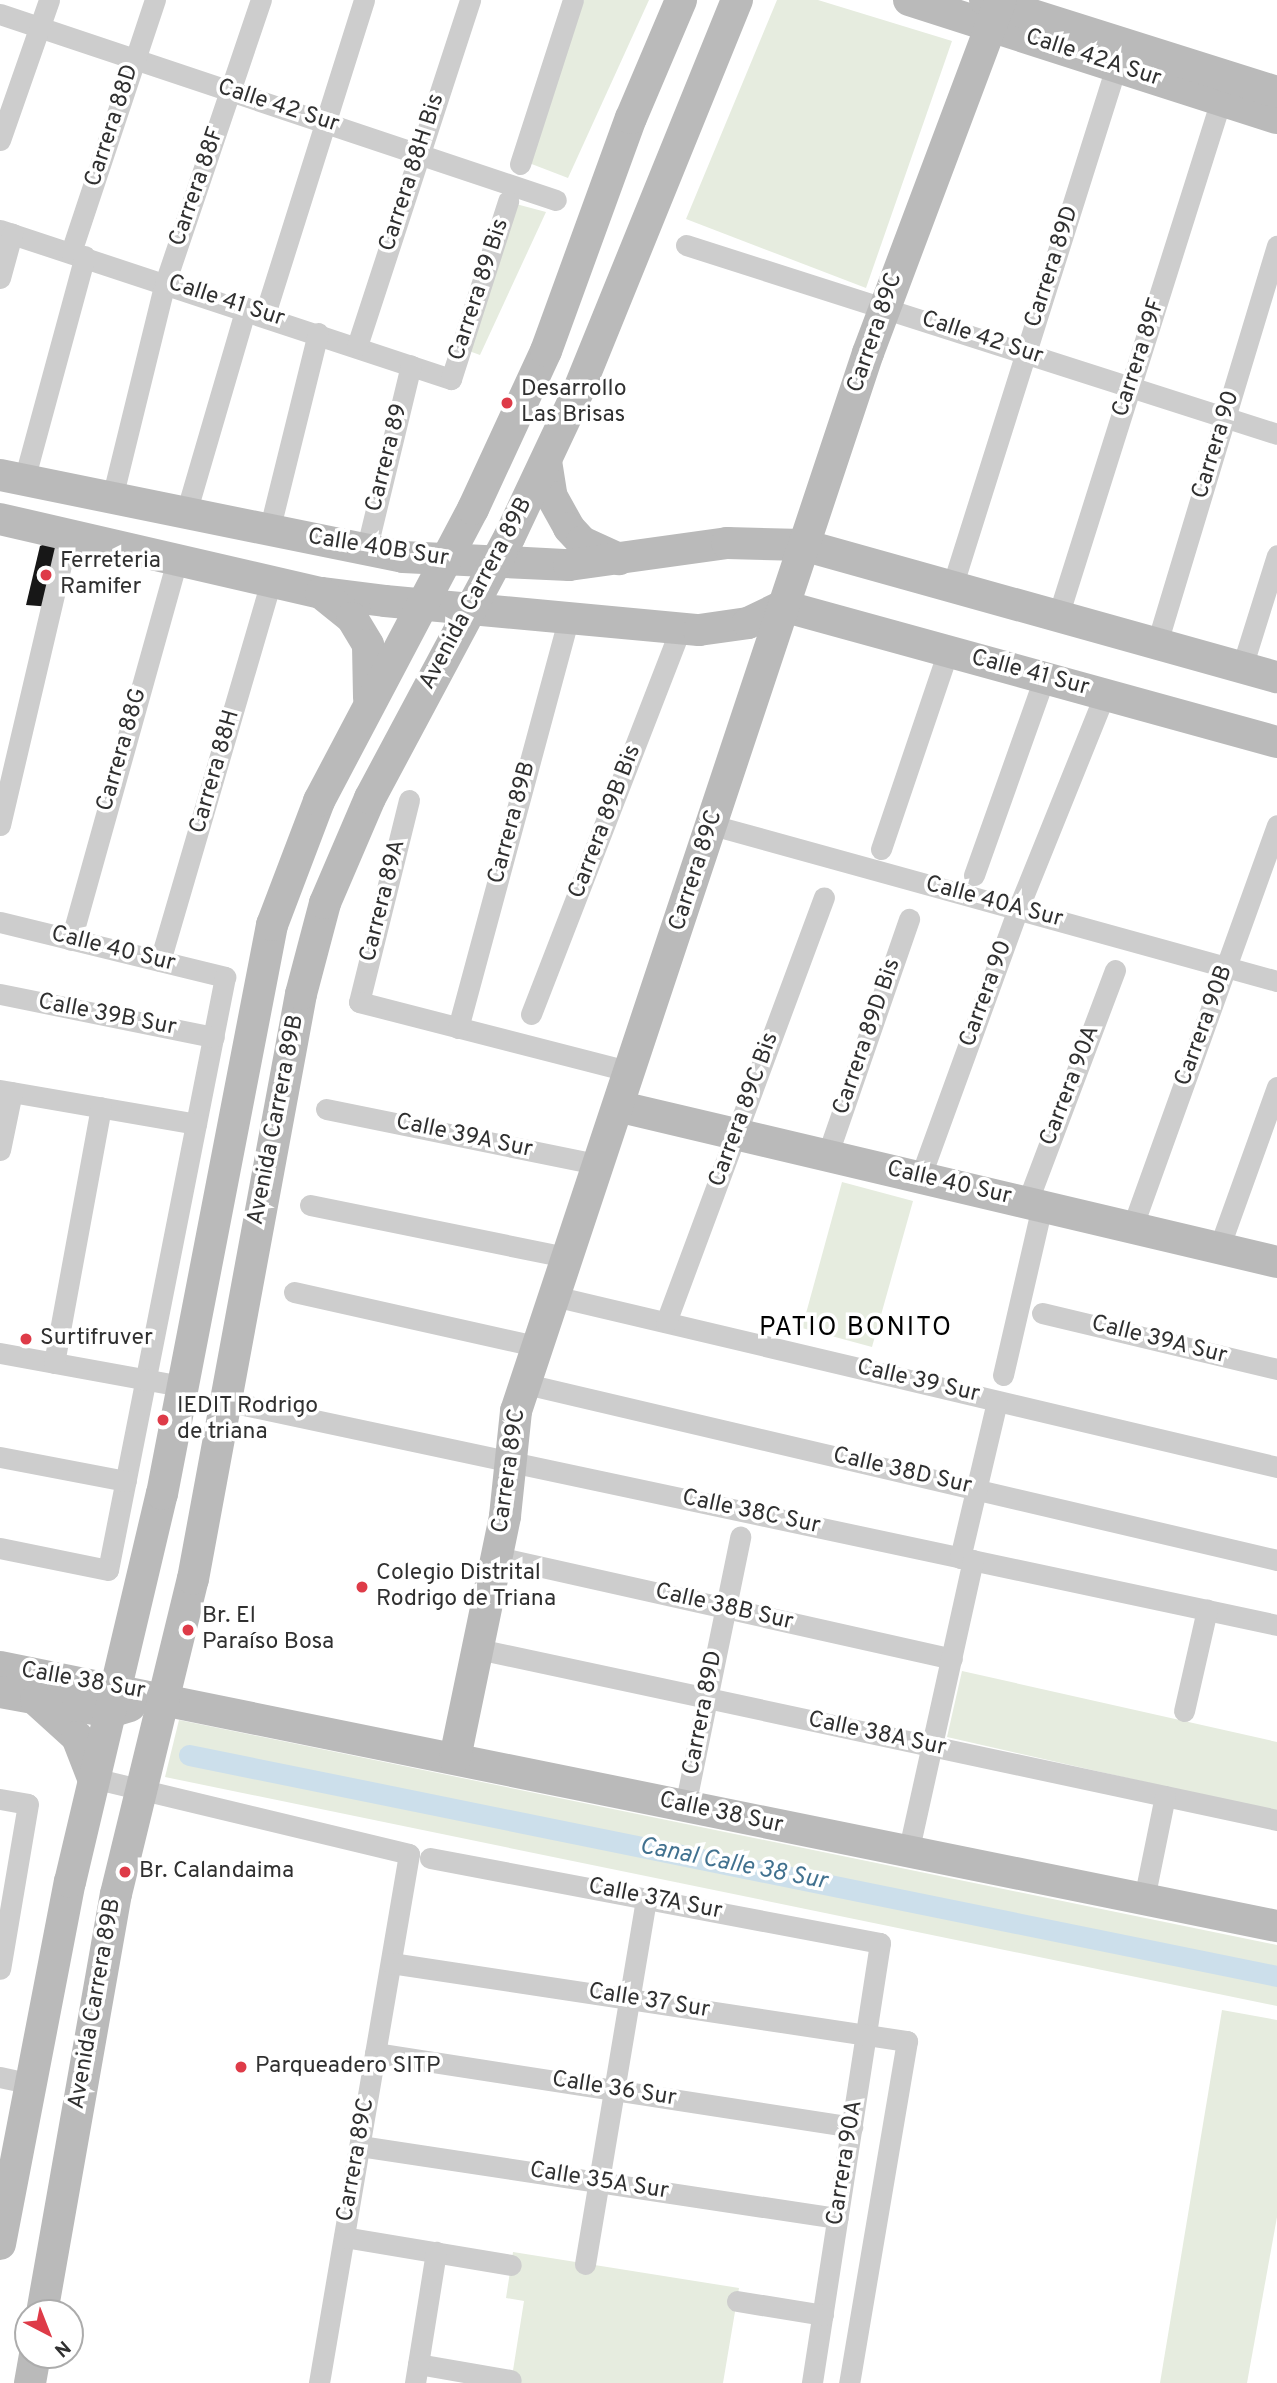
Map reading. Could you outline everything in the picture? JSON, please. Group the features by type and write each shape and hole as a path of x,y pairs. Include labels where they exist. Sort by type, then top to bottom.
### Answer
{"street":[{"path":"0,139 49,0"},
{"name":"Carrera 88D","path":"12,478 155,0"},
{"name":"Carrera 88F","path":"112,498 165,283 261,0"},
{"path":"186,513 255,311 325,123 364,0"},
{"name":"Carrera 88H Bis","path":"356,346 470,0"},
{"path":"520,164 573,0"},
{"name":"Avenida Carrera 89B","path":"0,2244 93,1778 113,1700 182,1386 272,925 319,801 446,560 547,351 631,118 681,0"},
{"name":"Avenida Carrera 89B","path":"44,2299 109,1928 165,1697 225,1401 301,994 325,904 370,798 496,564 546,461 737,0"},
{"name":"Calle 42A Sur","path":"909,0 994,8 1277,92"},
{"name":"Calle 42A Sur","path":"994,8 1116,67 1277,118"},
{"name":"Carrera 89C","path":"455,1758 497,1557 513,1423 621,1107 803,545 884,308 994,8"},
{"name":"Calle 42 Sur","path":"0,14 556,200"},
{"name":"Carrera 89D","path":"952,587 1116,67"},
{"name":"Carrera 89F","path":"1058,616 1221,100"},
{"name":"Carrera 89 Bis","path":"451,379 508,201"},
{"path":"0,278 6,232"},
{"name":"Calle 41 Sur","path":"6,232 255,311 451,379"},
{"name":"Calle 42 Sur","path":"686,245 1277,434"},
{"name":"Carrera 90","path":"1157,643 1277,246"},
{"path":"270,531 318,333"},
{"name":"Carrera 89","path":"366,551 411,365"},
{"path":"546,461 552,498 569,528 582,542 619,559"},
{"name":"Calle 40B Sur","path":"12,478 366,551 446,560 569,565 727,543 803,545"},
{"name":"Calle 40B Sur","path":"0,519 321,593 471,610 680,630 733,627 783,606"},
{"path":"0,825 68,535"},
{"path":"803,545 1277,677"},
{"path":"1242,667 1277,555"},
{"name":"Carrera 88G","path":"71,940 177,560"},
{"name":"Carrera 88H","path":"160,961 271,582"},
{"path":"321,593 352,618 368,645 367,708"},
{"name":"Calle 41 Sur","path":"783,606 1277,742"},
{"name":"Carrera 89B","path":"458,1028 568,619"},
{"name":"Carrera 89B Bis","path":"531,1014 680,630"},
{"path":"881,849 948,652"},
{"path":"974,876 1045,678"},
{"name":"Carrera 90","path":"920,1178 1018,909 1105,694"},
{"name":"Carrera 89A","path":"409,800 359,1002 458,1028"},
{"name":"Calle 40A Sur","path":"712,825 1277,981"},
{"name":"Carrera 90B","path":"1132,1228 1277,825"},
{"name":"Carrera 89C Bis","path":"666,1322 824,897"},
{"name":"Carrera 89D Bis","path":"827,1156 909,919"},
{"name":"Calle 40 Sur","path":"0,922 225,978 214,1037"},
{"name":"Carrera 90A","path":"1003,1375 1034,1205 1115,970"},
{"name":"Calle 39B Sur","path":"0,994 214,1037"},
{"path":"458,1028 632,1072"},
{"path":"0,1548 108,1570 214,1037"},
{"path":"1219,1248 1277,1087"},
{"path":"0,1150 6,1091 196,1124"},
{"path":"54,1363 102,1107"},
{"name":"Calle 40 Sur","path":"621,1107 1277,1262"},
{"name":"Calle 39A Sur","path":"326,1109 601,1166"},
{"path":"310,1205 571,1258"},
{"path":"294,1292 540,1347"},
{"name":"Calle 39 Sur","path":"558,1297 1277,1466"},
{"name":"Calle 39A Sur","path":"1042,1313 1277,1369"},
{"path":"0,1353 182,1386"},
{"name":"Calle 38D Sur","path":"526,1384 1277,1560"},
{"name":"Calle 38C Sur","path":"225,1401 1277,1625"},
{"path":"908,1853 951,1659 976,1490 997,1401"},
{"path":"0,1457 126,1482"},
{"name":"Carrera 89D","path":"685,1806 740,1537"},
{"name":"Calle 38B Sur","path":"497,1557 951,1659"},
{"path":"1184,1711 1207,1611"},
{"name":"Calle 38A Sur","path":"478,1649 1277,1820"},
{"name":"Calle 38 Sur","path":"0,1667 113,1700"},
{"name":"Calle 38 Sur","path":"0,1692 31,1698 113,1700 165,1697 908,1853 1277,1926"},
{"path":"31,1698 68,1725 93,1778"},
{"name":"Calle 37A Sur","path":"93,1778 420,1856 880,1943"},
{"path":"1144,1899 1165,1796"},
{"path":"0,1799 28,1804 0,1969"},
{"name":"Carrera 89C","path":"319,2383 391,1963 420,1856"},
{"path":"585,2264 646,1899"},
{"name":"Carrera 90A","path":"812,2383 880,1943"},
{"name":"Calle 37 Sur","path":"391,1963 906,2041"},
{"name":"Carrera 90A","path":"849,2383 906,2041"},
{"name":"Calle 36 Sur","path":"375,2053 852,2127"},
{"name":"Calle 35A Sur","path":"359,2146 838,2218"},
{"path":"344,2237 511,2264"},
{"path":"436,2252 417,2374 511,2380"},
{"path":"737,2301 823,2315"}],"shaded area":[{"path":"584,0 649,0 568,178 529,163"},
{"path":"777,0 818,0 952,41 866,288 686,219"},
{"path":"516,204 546,212 480,355 469,351"},
{"path":"842,1182 913,1201 872,1347 802,1328"},
{"path":"962,1671 1277,1742 1277,1812 947,1737"},
{"path":"179,1720 1277,1945 1277,2006 165,1777"},
{"path":"1222,2010 1277,2020 1277,2217 1247,2383 1160,2383"},
{"path":"513,2252 739,2288 723,2383 511,2383 524,2301 506,2298"}],"building":[{"name":"Ferreteria Ramifer","path":"68,535 52,607 26,605 40,546"}],"waterway":[{"name":"Canal Calle 38 Sur","path":"189,1755 1277,1976"}],"place":[{"name":"Desarrollo Las Brisas","path":"507,403"},
{"name":"Ferreteria Ramifer","path":"46,575"},
{"name":"Surtifruver","path":"26,1339"},
{"name":"IEDIT Rodrigo de triana","path":"163,1420"},
{"name":"Colegio Distrital Rodrigo de Triana","path":"362,1587"},
{"name":"Br. El Paraíso Bosa","path":"188,1630"},
{"name":"Br. Calandaima","path":"125,1872"},
{"name":"Parqueadero SITP","path":"241,2067"}],"district":[{"name":"PATIO BONITO","path":"856,1329"}]}
